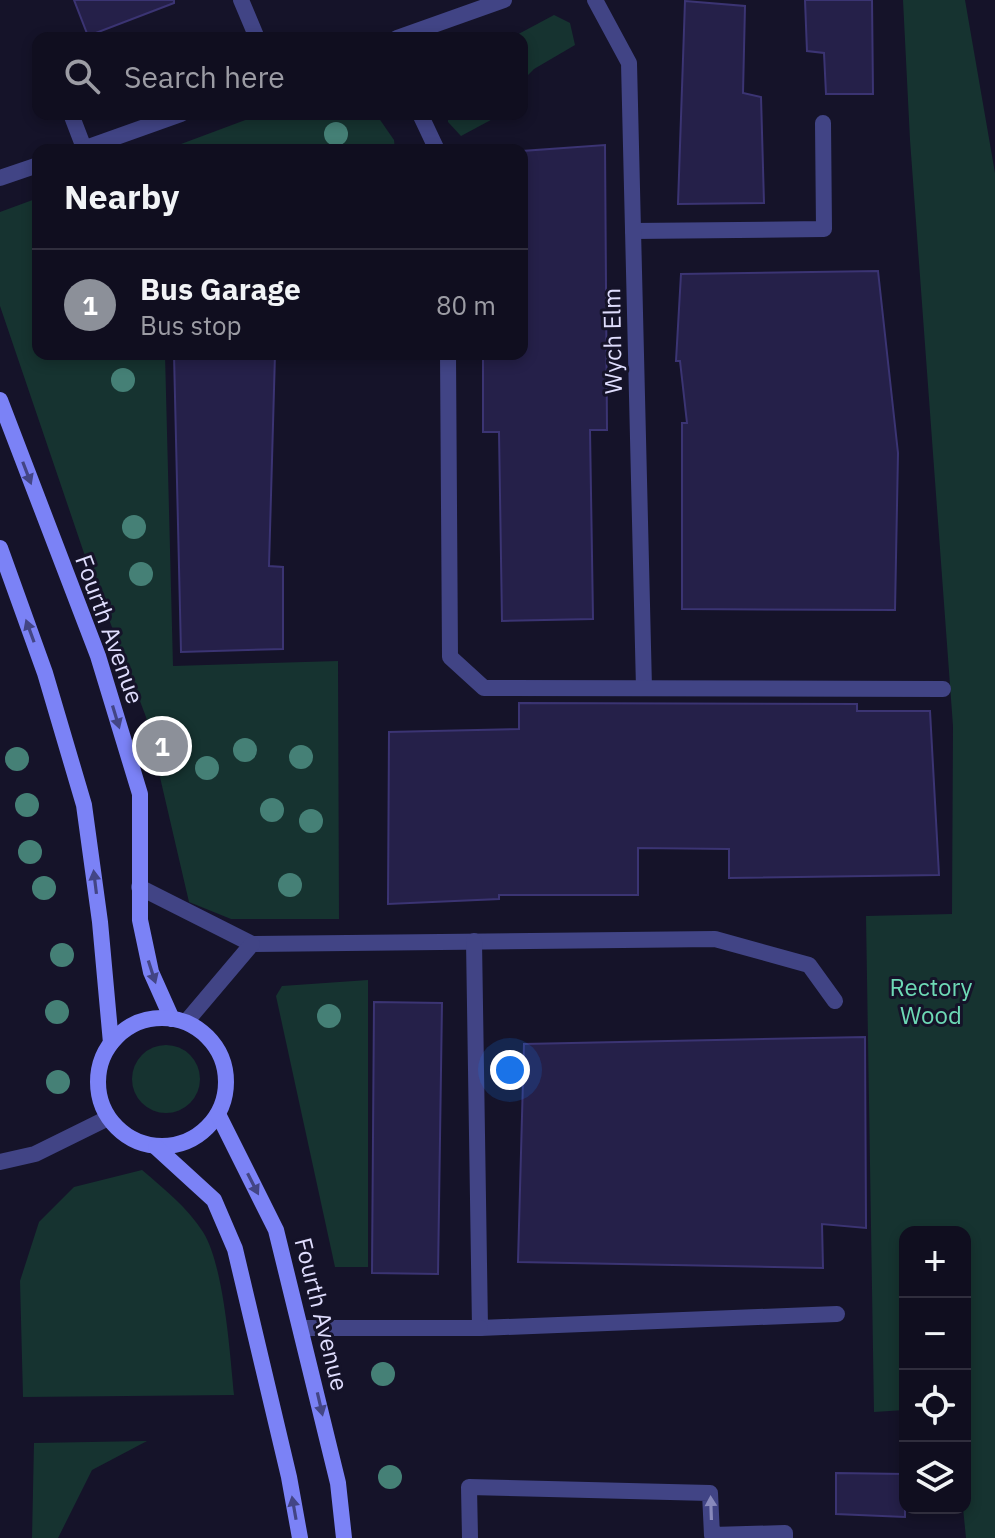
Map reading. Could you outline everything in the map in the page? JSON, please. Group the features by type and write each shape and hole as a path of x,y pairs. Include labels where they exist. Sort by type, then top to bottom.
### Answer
{"street":[{"path":"241,0 254,32"},
{"path":"414,32 504,0"},
{"name":"Wych Elm","path":"595,0 629,63 644,688"},
{"path":"73,120 80,144"},
{"path":"96,144 164,120"},
{"path":"423,120 434,144"},
{"path":"633,231 824,229 823,123"},
{"path":"0,178 32,167"},
{"path":"448,360 450,657 484,688 943,689"},
{"name":"Fourth Avenue","path":"0,400 98,656 140,794 140,920 151,972 179,1021"},
{"path":"0,548 45,673 84,805 100,922 111,1043"},
{"path":"139,887 252,944 715,939 809,965 835,1001"},
{"path":"474,941 480,1328"},
{"path":"179,1021 252,944"},
{"path":"155,1018 179,1021 204,1034 218,1051 226,1082 226,1093 218,1114 207,1129 192,1140 174,1146 156,1147 138,1142 121,1132 108,1118 100,1100 97,1080 101,1061 111,1043 138,1022 155,1018"},
{"name":"Fourth Avenue","path":"218,1114 276,1230 338,1483 344,1538"},
{"path":"0,1162 35,1154 108,1118"},
{"path":"156,1147 214,1200 235,1249 289,1477 300,1538"},
{"path":"302,1328 480,1328 837,1314"},
{"path":"470,1538 469,1487 710,1493 712,1535 785,1533 785,1538"}],"green space":[{"name":"Rectory Wood","path":"903,0 965,0 995,173 995,1538 966,1538 964,1514 971,1514 971,1226 899,1226 899,1410 874,1412 866,916 952,914 953,726 910,140"},
{"path":"554,15 570,23 575,45 528,75 528,32 522,32"},
{"path":"245,120 380,120 394,144 181,144"},
{"path":"448,120 491,120 461,136"},
{"path":"32,200 32,360 165,360 173,666 338,661 339,919 231,919 189,902 146,717 85,556 0,306 0,212"},
{"path":"368,980 368,1267 335,1267 276,996 282,986"},
{"path":"173,1045 194,1060 200,1079 198,1092 190,1103 173,1113 159,1113 142,1103 134,1092 132,1072 142,1055 153,1047"},
{"path":"142,1170 190,1215 210,1247 225,1310 234,1395 23,1397 20,1281 39,1222 74,1187"},
{"path":"147,1441 92,1470 58,1538 32,1538 34,1443"}],"building":[{"path":"74,0 174,0 174,3 98,32 86,32"},
{"path":"805,0 872,0 873,94 826,94 824,53 807,51"},
{"path":"685,1 745,6 743,93 761,97 764,203 678,204"},
{"path":"605,145 607,430 590,430 593,619 502,621 499,432 483,432 483,360 528,360 528,151"},
{"path":"878,271 898,453 895,610 682,609 682,423 687,423 680,361 676,361 681,274"},
{"path":"174,360 275,360 269,566 283,567 283,649 181,652"},
{"path":"519,703 857,704 857,711 930,711 939,875 729,878 729,849 638,848 638,895 499,895 499,899 388,904 389,732 519,729"},
{"path":"374,1002 442,1003 438,1274 372,1273"},
{"path":"865,1037 866,1228 822,1224 823,1268 518,1262 524,1044"},
{"path":"836,1473 899,1474 899,1514 905,1514 905,1517 836,1514"}],"place":[{"name":"Bus Garage","path":"162,746"}]}
